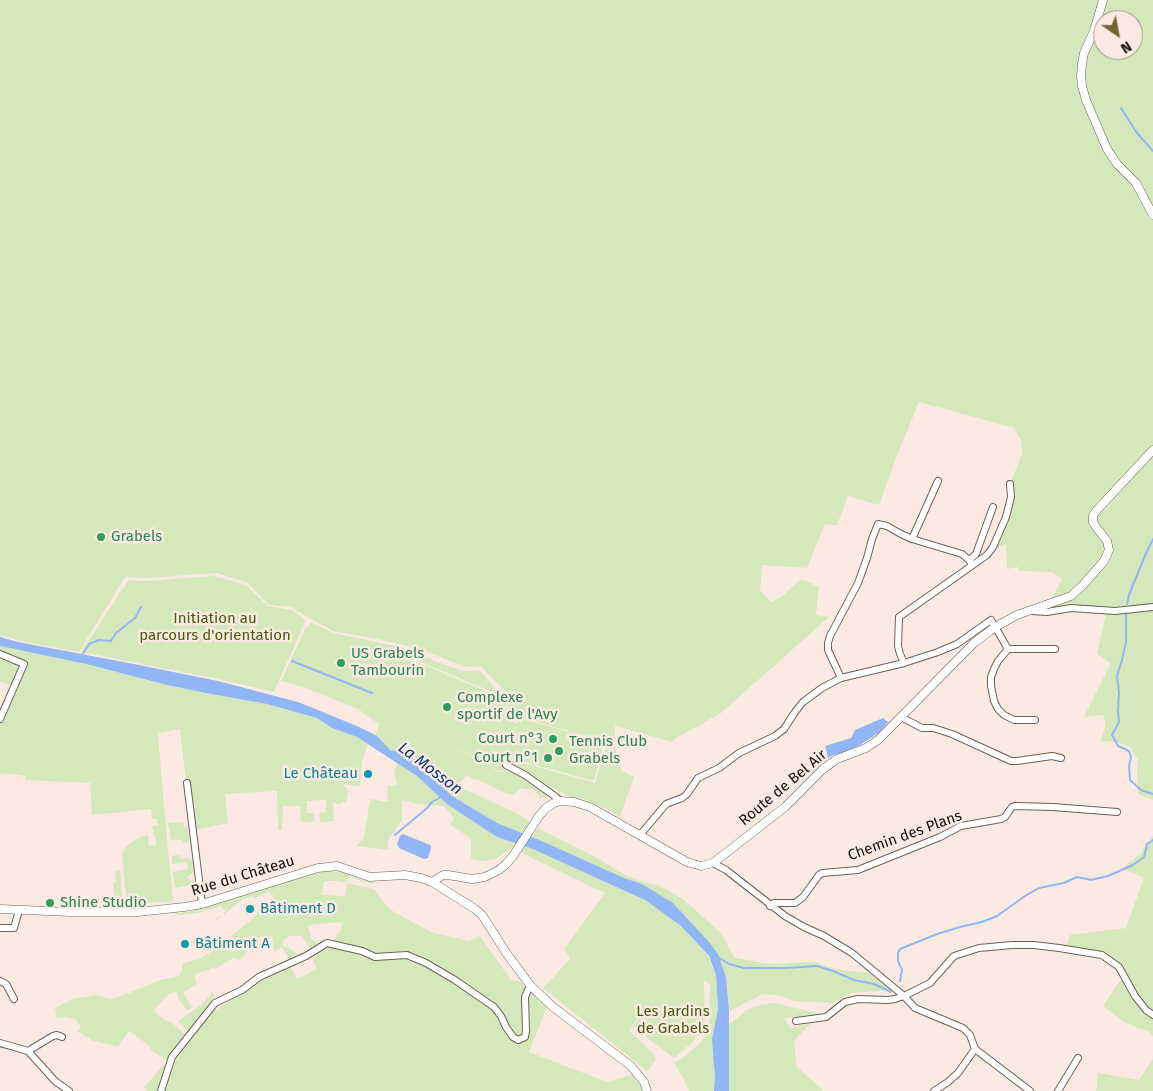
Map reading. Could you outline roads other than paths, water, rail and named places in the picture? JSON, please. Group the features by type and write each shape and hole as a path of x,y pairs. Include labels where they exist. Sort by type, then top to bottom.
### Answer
{"street":[{"path":"1103,0 1083,59 1082,86 1107,149 1117,164 1136,183 1153,215"},
{"name":"Route de Bel Air","path":"713,863 785,807 823,769 837,759 866,748 878,740 974,643 995,627 1017,615 1071,596 1083,585 1104,561 1109,550 1107,540 1093,522 1093,516 1153,450"},
{"path":"912,540 938,481"},
{"path":"904,663 898,646 899,617 971,562 987,555 994,547 1006,517 1011,497 1010,484"},
{"path":"971,562 976,554 993,507"},
{"path":"840,678 828,650 828,643 858,583 878,524 887,526 912,540 962,554 971,562"},
{"path":"1032,611 1047,612 1071,608 1115,611 1153,606"},
{"path":"640,835 666,804 688,794 698,778 719,768 739,753 775,736 784,729 804,702 822,688 840,678 904,663 938,652 956,644 991,620 1008,649"},
{"path":"1008,649 1055,649"},
{"path":"1008,649 998,661 991,677 994,701 1004,715 1014,720 1035,720"},
{"path":"0,654 24,664 0,719"},
{"path":"902,717 922,728 933,728 952,734 1011,760 1018,761 1052,756 1062,758"},
{"path":"506,765 556,797 557,802"},
{"path":"187,783 202,904"},
{"path":"647,1091 644,1082 631,1066 553,1007 530,985 482,915 432,882 448,875 472,878 485,877 499,870 513,856 546,808 557,802 574,802 590,807 679,857 697,865 706,866 713,863 726,870 770,906 791,920 804,928 824,936 852,953 904,996 915,1008 962,1028 970,1035 976,1049 1030,1091"},
{"name":"Chemin des Plans","path":"770,906 774,903 795,903 803,897 822,873 858,870 940,837 962,826 1001,819 1015,806 1117,812"},
{"name":"Rue du Château","path":"0,909 138,912 184,907 202,904 328,866 337,866 370,878 405,875 432,882"},
{"path":"0,928 14,928 19,910"},
{"path":"161,1091 172,1057 215,1003 242,990 259,977 306,956 327,944 362,951 375,957 407,955 426,963 494,1007 513,1037 518,1040 525,1037 525,996 530,985"},
{"path":"796,1021 826,1017 845,1002 858,999 895,999 904,996 930,983 954,956 979,948 1012,945 1034,945 1102,955 1119,967 1135,996 1146,1010 1153,1015"},
{"path":"0,981 6,984 14,999"},
{"path":"28,1051 53,1036 62,1037"},
{"path":"0,1043 28,1051 54,1081 69,1091"},
{"path":"934,1091 958,1073 976,1049"},
{"path":"1058,1091 1078,1058"}],"water":[{"path":"0,637 218,681 298,702 377,736 391,751 398,750 405,757 412,760 452,796 497,823 642,884 673,903 718,954 726,977 729,1011 729,1091 714,1091 715,1077 712,1039 718,1009 716,975 709,956 681,926 645,900 535,850 497,837 447,804 417,776 357,737 332,728 317,718 267,704 167,685 86,664 0,646"},
{"path":"883,718 888,722 880,732 860,745 828,758 825,746 851,738 855,730"},
{"path":"403,834 430,845 428,858 424,859 399,848 397,844 400,836"}],"waterway":[{"path":"1121,108 1137,133 1153,151"},
{"path":"1127,604 1153,539"},
{"path":"82,655 89,644 99,640 111,641 116,633 135,618 141,607"},
{"path":"1126,612 1126,642 1117,676 1119,722 1112,735 1118,746 1129,751 1131,757 1129,766 1130,780 1141,790 1153,794"},
{"path":"292,661 372,693"},
{"name":"La Mosson","path":"395,835 432,802 441,797"},
{"path":"900,981 902,970 898,961 900,949 937,934 997,916 1039,888 1064,883 1077,877 1091,880 1108,876 1133,865 1144,857 1147,844 1153,840"},
{"path":"718,957 729,964 744,968 817,966 854,980 874,984 891,992"}],"place":[{"name":"Grabels","path":"101,537"},
{"name":"US Grabels Tambourin","path":"341,663"},
{"name":"Complexe sportif de l'Avy","path":"447,707"},
{"name":"Court n°3","path":"553,739"},
{"name":"Tennis Club Grabels","path":"559,751"},
{"name":"Court n°1","path":"548,758"},
{"name":"Le Château","path":"368,774"},
{"name":"Shine Studio","path":"50,903"},
{"name":"Bâtiment D","path":"250,909"},
{"name":"Bâtiment A","path":"185,944"}],"park label":[{"name":"Initiation au parcours d'orientation","path":"215,628"},
{"name":"Les Jardins de Grabels","path":"673,1020"}]}
